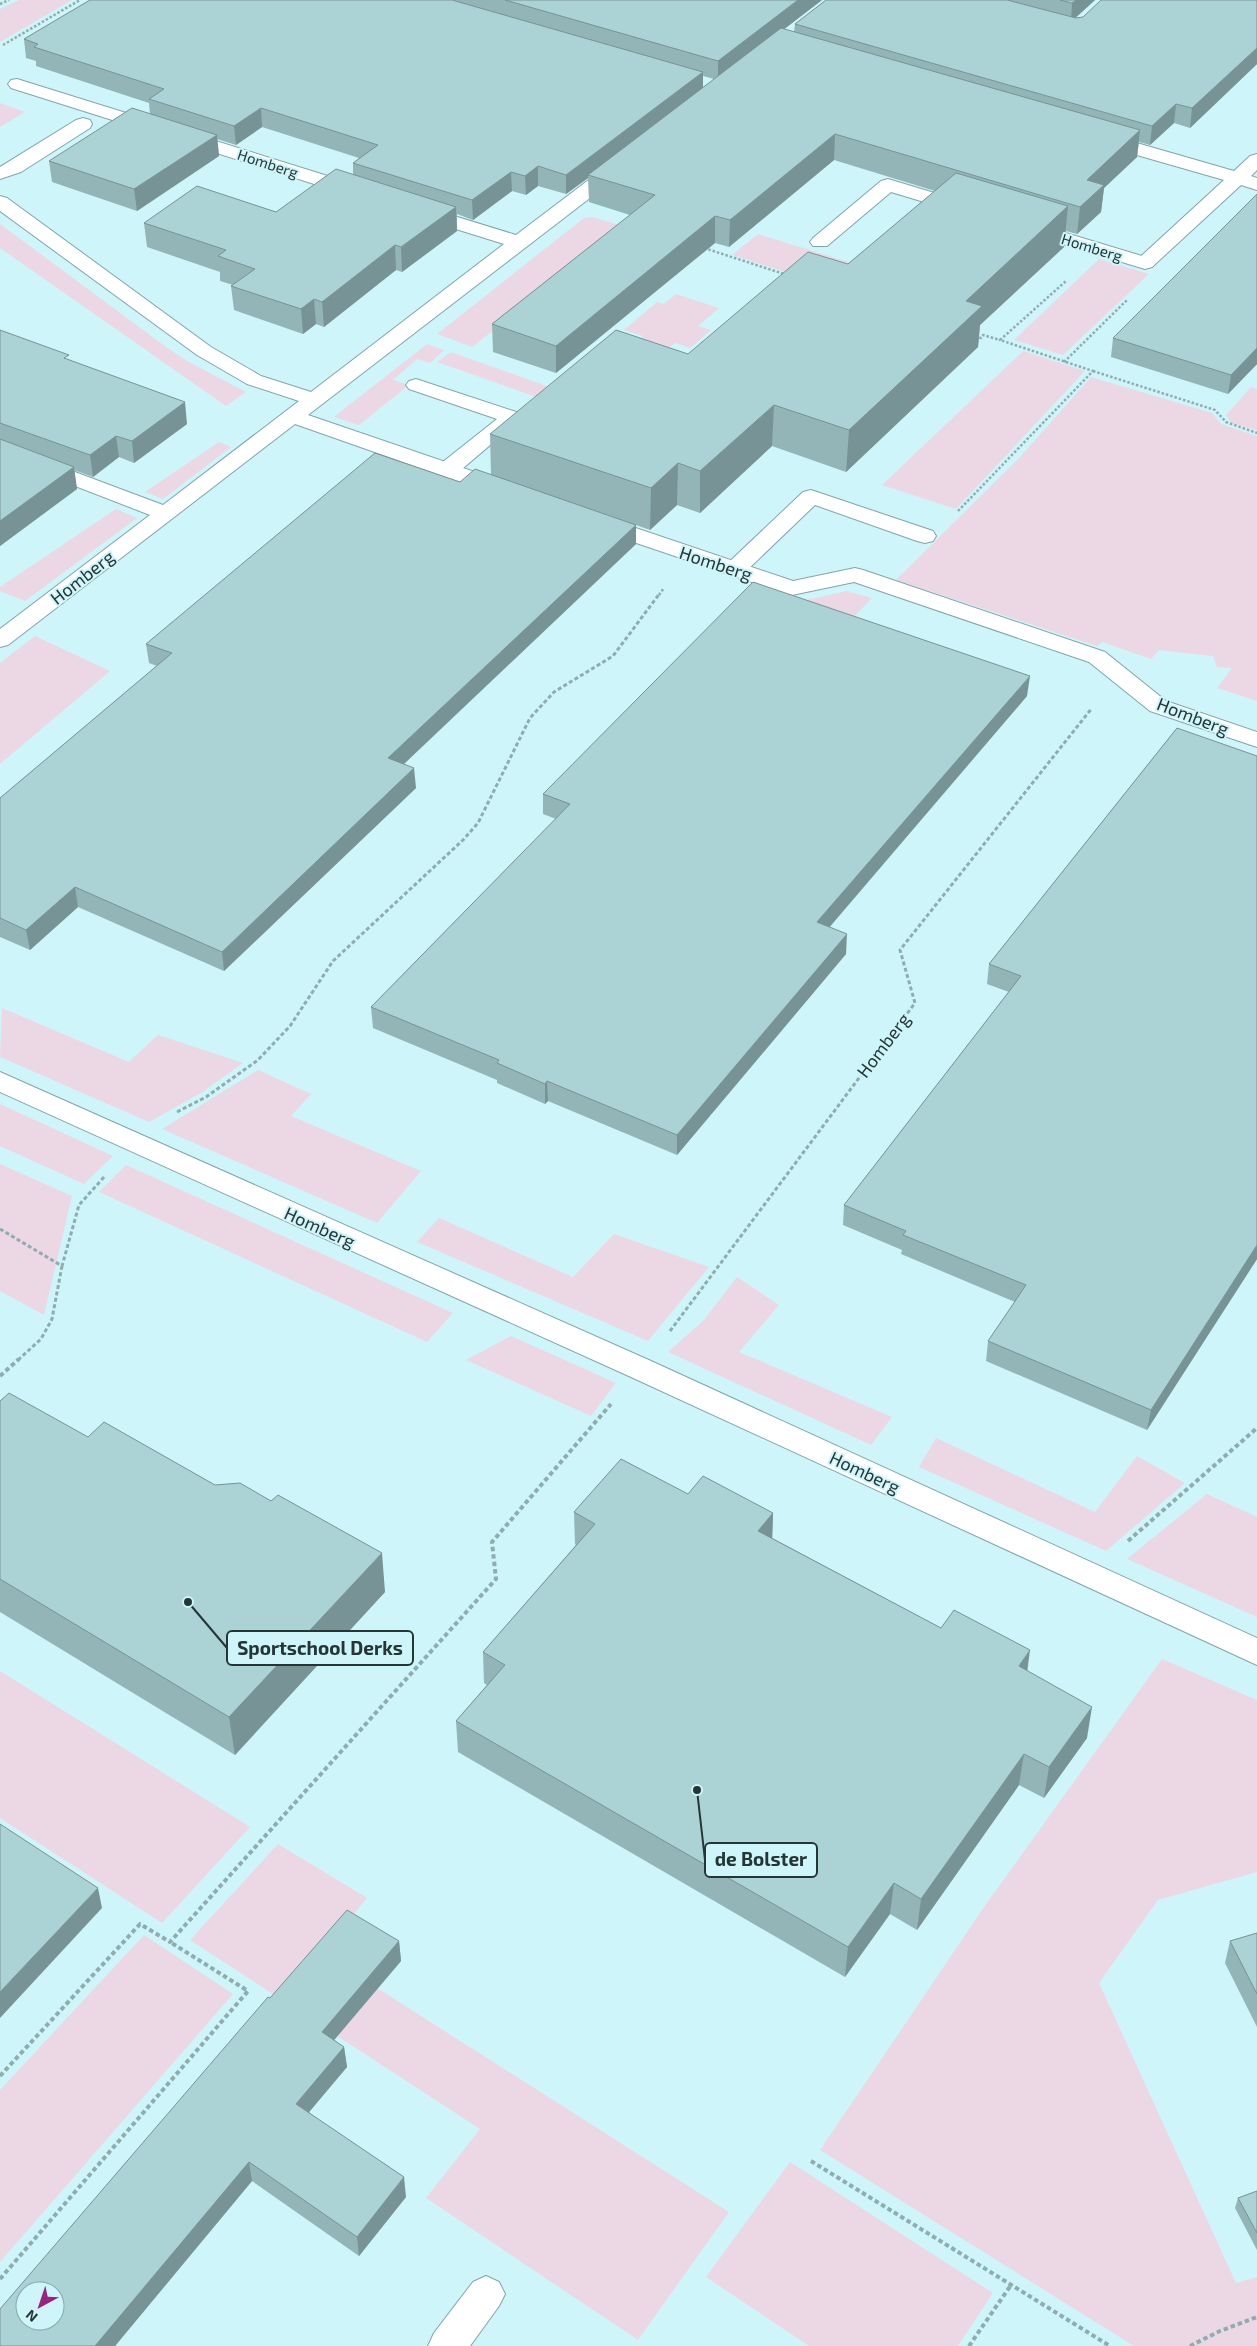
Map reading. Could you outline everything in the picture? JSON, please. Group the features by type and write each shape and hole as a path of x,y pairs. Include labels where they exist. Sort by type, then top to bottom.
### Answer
{"street":[{"name":"Homberg","path":"17,84 377,198"},
{"path":"0,173 14,168 83,124"},
{"path":"1087,134 1257,184"},
{"name":"Homberg","path":"0,640 294,417 632,156"},
{"name":"Homberg","path":"1008,222 1145,263 1257,160"},
{"path":"820,242 888,186 981,213"},
{"path":"0,202 204,351 254,380 316,400"},
{"path":"406,207 520,243"},
{"path":"416,385 512,417 447,470"},
{"path":"294,417 521,496"},
{"path":"0,450 165,513"},
{"path":"735,569 811,497 925,536"},
{"name":"Homberg","path":"577,515 792,588 855,574 1097,657 1158,706 1257,740"},
{"name":"Homberg","path":"0,1081 136,1144 641,1369 1257,1652"},
{"path":"447,2346 486,2294"}],"path":[{"path":"0,4 9,0"},
{"path":"0,47 80,0"},
{"path":"700,247 784,274"},
{"path":"1000,340 1101,249"},
{"path":"1064,362 1153,276 1145,263"},
{"path":"971,335 981,338 983,335 1000,340 1215,410 1226,422 1257,433"},
{"path":"952,517 1093,371"},
{"path":"0,1376 41,1339 52,1319 62,1266 79,1205 92,1188 136,1144 168,1117 206,1097 258,1060 290,1026 333,961 463,840 478,823 530,718 554,692 613,656 661,591 698,557"},
{"name":"Homberg","path":"641,1369 914,1003 900,950 1100,698 1134,686"},
{"path":"0,1229 62,1266"},
{"path":"170,1942 496,1579 492,1542 641,1369"},
{"path":"1088,1576 1257,1428"},
{"path":"0,2076 140,1924 248,1991 0,2279"},
{"path":"811,2161 1110,2346"},
{"path":"969,2346 1011,2285"},
{"path":"1190,2346 1220,2331 1257,2317"}],"shaded area":[{"path":"19,0 72,0 0,42 0,9"},
{"path":"0,103 25,112 0,127"},
{"path":"592,217 626,227 472,347 437,334 584,218"},
{"path":"0,224 166,347 187,361 246,392 226,406 0,248"},
{"path":"758,234 865,267 839,289 732,255"},
{"path":"1099,259 1149,274 1063,355 1014,340"},
{"path":"676,294 719,308 698,326 711,330 690,348 675,343 650,364 621,355 643,336 624,330 657,302 664,304"},
{"path":"427,344 444,350 430,363 417,359 393,380 409,385 359,425 334,417"},
{"path":"1023,351 1085,371 956,509 882,485"},
{"path":"451,352 555,389 542,399 437,362"},
{"path":"1091,377 1212,413 1221,424 1257,436 1257,701 1217,688 1232,668 1217,667 1213,656 1159,650 1151,659 1102,642 1097,646 896,580 1020,457"},
{"path":"1251,387 1257,389 1257,430 1231,423 1226,415"},
{"path":"219,442 231,447 163,499 145,492"},
{"path":"116,509 137,518 25,601 0,591 0,587"},
{"path":"847,591 872,598 849,622 794,603"},
{"path":"35,636 110,671 0,764 0,663"},
{"path":"2,1008 129,1062 158,1035 243,1063 201,1093 149,1122 0,1057"},
{"path":"258,1070 311,1094 291,1116 421,1171 377,1223 162,1129"},
{"path":"0,1104 113,1156 84,1184 0,1146"},
{"path":"0,1164 72,1196 44,1315 0,1291"},
{"path":"126,1165 453,1313 427,1342 99,1192"},
{"path":"439,1218 573,1277 614,1234 709,1267 648,1341 417,1242"},
{"path":"737,1277 779,1305 739,1352 892,1417 871,1445 668,1352 703,1321"},
{"path":"511,1336 616,1383 591,1416 466,1360"},
{"path":"936,1438 1095,1512 1137,1456 1185,1483 1106,1551 919,1467"},
{"path":"1207,1494 1257,1517 1257,1617 1127,1559"},
{"path":"1162,1659 1257,1700 1257,1872 1158,1900 1099,1983 1236,2283 1257,2277 1257,2346 1134,2346 820,2150 984,1907"},
{"path":"0,1671 250,1827 162,1923 0,1818"},
{"path":"278,1844 367,1898 322,1953 729,2212 638,2340 426,2198 480,2129 190,1940"},
{"path":"144,1935 233,1994 0,2262 0,2090"},
{"path":"790,2162 993,2293 958,2346 809,2346 706,2277"}],"building":[{"path":"90,0 452,0 703,72 566,175 538,166 525,176 511,172 472,200 353,163 378,145 261,108 234,126 149,99 164,89 34,47 38,44 24,39"},
{"path":"505,0 798,0 718,61"},
{"path":"826,0 1007,0 1076,18 1083,17 1101,0 1257,0 1257,48 1192,108 1176,104 1152,126 795,24"},
{"path":"1060,0 1076,0 1072,3"},
{"path":"781,28 1140,130 1087,180 1104,185 1080,207 835,134 730,220 715,216 556,346 492,324 655,195 588,175"},
{"path":"132,108 217,135 134,189 49,161"},
{"path":"336,169 456,207 401,247 395,245 322,302 314,299 301,309 231,286 255,269 218,256 226,250 144,223 197,186 276,212"},
{"path":"956,173 1068,206 966,301 982,306 849,430 774,405 700,471 678,463 651,488 490,434 616,330 688,354 808,252 848,264"},
{"path":"1257,194 1257,348 1231,375 1113,338"},
{"path":"0,330 69,355 64,358 185,402 132,441 116,436 90,455 0,423"},
{"path":"0,439 74,467 0,521"},
{"path":"375,453 460,482 475,469 636,525 388,758 414,768 222,952 75,887 26,930 0,918 0,798 172,653 146,644"},
{"path":"753,582 1030,676 817,922 847,934 677,1135 547,1081 545,1084 497,1063 499,1060 371,1007 570,804 543,794"},
{"path":"1177,728 1257,756 1257,1245 1151,1410 988,1341 1026,1285 903,1235 906,1231 844,1205 1021,976 989,964"},
{"path":"9,1393 88,1437 104,1422 215,1485 240,1483 271,1501 278,1495 382,1553 229,1717 0,1579 0,1401"},
{"path":"621,1459 688,1494 703,1476 773,1513 758,1531 941,1628 954,1610 1030,1650 1019,1666 1092,1707 1049,1767 1024,1754 921,1899 894,1883 848,1947 456,1721 505,1665 483,1652 595,1524 574,1512"},
{"path":"0,1824 98,1888 0,1992"},
{"path":"347,1910 399,1941 322,2032 344,2047 296,2104 404,2177 357,2237 249,2162 95,2346 0,2346 0,2309 15,2292 15,2331 65,2331 65,2281 24,2281 268,1997 270,1998"},
{"path":"1257,1933 1257,1994 1230,1941"},
{"path":"1257,2191 1257,2233 1238,2198"}],"place":[{"name":"Sportschool Derks","path":"188,1602"},
{"name":"de Bolster","path":"697,1790"}]}
